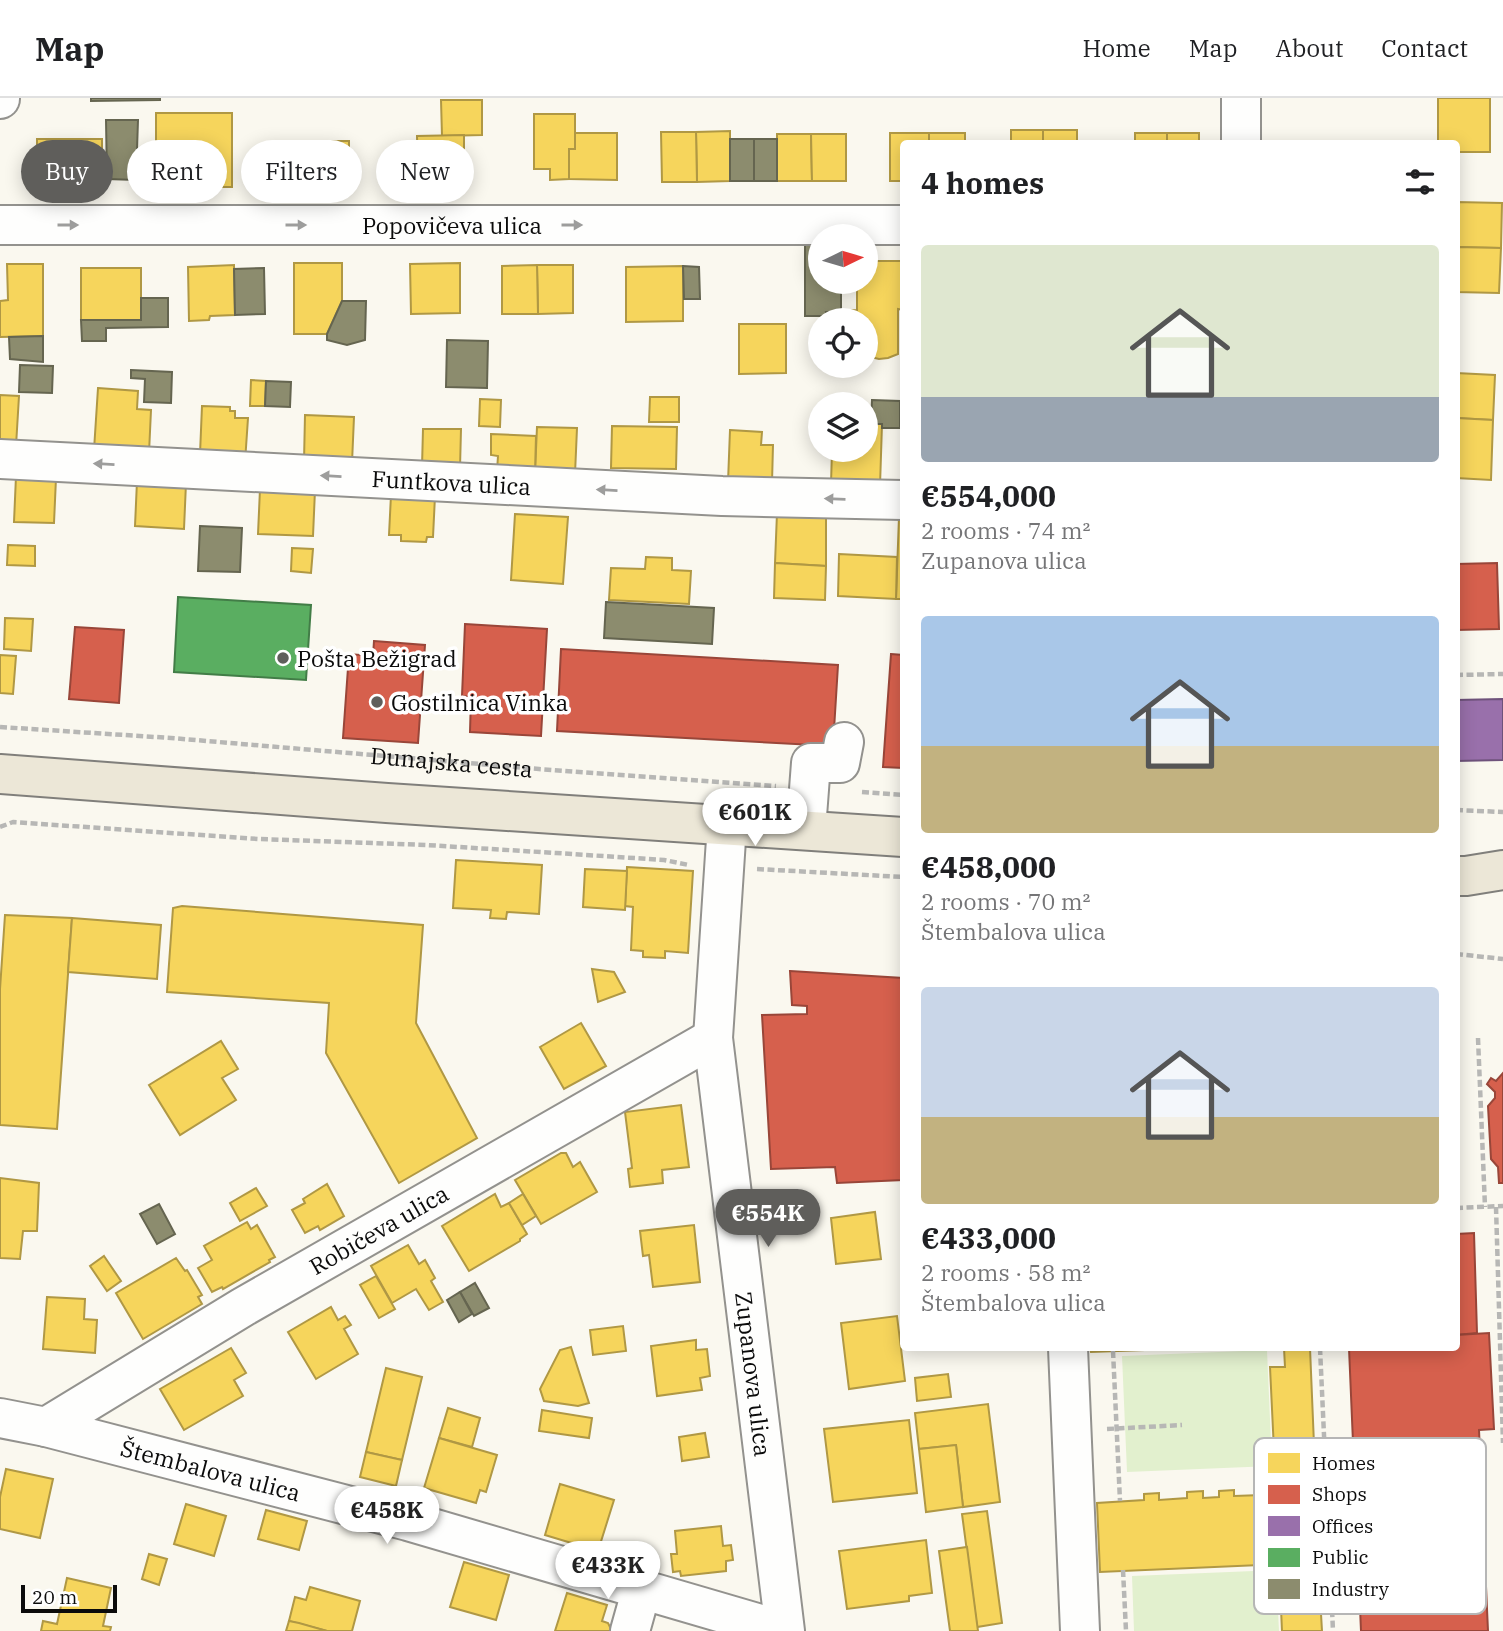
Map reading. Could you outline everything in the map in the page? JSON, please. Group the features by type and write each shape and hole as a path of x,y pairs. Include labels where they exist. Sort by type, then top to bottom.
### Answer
{"main road":[{"name":"Dunajska cesta","path":"0,774 374,802 900,836"},
{"path":"1475,874 1503,895"}],"street":[{"path":"1241,98 1241,140"},
{"name":"Popovičeva ulica","path":"0,225 900,225"},
{"name":"Funtkova ulica","path":"0,459 722,496 900,500"},
{"path":"806,829 811,763 840,763 844,742"},
{"name":"Zupanova ulica","path":"727,824 713,1038 784,1631"},
{"name":"Robičeva ulica","path":"46,1427 243,1307 713,1038"},
{"path":"1068,1351 1080,1631"},
{"name":"Štembalova ulica","path":"0,1418 46,1427 408,1521 784,1631"},
{"path":"630,1631 642,1588"}],"path":[{"path":"1460,675 1503,674"},
{"name":"Dunajska cesta","path":"0,727 900,795"},
{"path":"1460,810 1503,812"},
{"path":"0,827 13,822 258,839 530,851 664,860 693,866"},
{"path":"747,869 900,877"},
{"path":"1460,954 1503,959"},
{"path":"1478,1038 1485,1207"},
{"path":"1460,1208 1503,1206"},
{"path":"1496,1207 1503,1443"},
{"path":"1113,1351 1120,1501"},
{"path":"1320,1351 1324,1438"},
{"path":"1071,1430 1182,1425"},
{"path":"1123,1570 1126,1631"}],"green space":[{"path":"1267,1351 1271,1438 1254,1438 1254,1467 1127,1472 1122,1356"},
{"path":"1254,1571 1254,1614 1278,1614 1279,1631 1134,1631 1132,1576"}],"building: Homes":[{"path":"1438,98 1490,98 1490,152 1460,152 1460,140 1438,140"},
{"path":"441,100 482,100 482,135 442,136"},
{"path":"156,113 232,113 232,187 227,187 227,140 156,140"},
{"path":"534,114 575,114 575,149 569,149 569,179 550,180 550,169 534,169"},
{"path":"1011,130 1043,130 1043,140 1011,140"},
{"path":"1043,130 1077,130 1077,140 1043,140"},
{"path":"730,131 730,181 697,182 696,132"},
{"path":"661,132 696,132 697,182 662,182"},
{"path":"575,133 617,133 617,180 569,179 569,149 575,149"},
{"path":"890,133 929,133 929,140 900,140 900,181 890,181"},
{"path":"929,133 965,133 965,140 929,140"},
{"path":"1135,133 1167,133 1167,140 1135,140"},
{"path":"1167,133 1199,133 1199,140 1167,140"},
{"path":"777,134 811,134 812,181 777,181"},
{"path":"811,134 846,134 846,181 812,181"},
{"path":"464,135 464,140 417,140 417,136"},
{"path":"37,139 102,139 102,140"},
{"path":"1460,202 1502,203 1501,248 1460,247"},
{"path":"1460,247 1501,248 1499,293 1460,292"},
{"path":"878,261 900,261 898,354 878,359 878,308 857,308 857,294 878,294"},
{"path":"294,263 342,263 342,301 327,334 294,334"},
{"path":"460,263 460,313 411,314 410,264"},
{"path":"7,264 43,264 43,336 0,337 0,301 8,300"},
{"path":"234,265 235,315 210,316 209,320 189,321 188,267"},
{"path":"537,265 573,265 573,313 538,314"},
{"path":"537,265 538,314 502,314 502,266"},
{"path":"683,266 683,321 626,322 626,267"},
{"path":"81,268 141,268 141,320 81,320"},
{"path":"739,324 786,324 786,373 739,374"},
{"path":"1460,373 1495,375 1493,420 1460,418"},
{"path":"251,380 266,381 265,406 250,406"},
{"path":"98,388 138,391 137,409 151,410 149,453 94,450"},
{"path":"0,395 19,396 16,446 0,445"},
{"path":"650,397 679,397 679,422 649,422"},
{"path":"480,399 501,400 500,427 479,426"},
{"path":"202,406 230,407 230,411 235,411 235,418 248,418 245,462 200,454"},
{"path":"305,415 354,417 352,463 304,461"},
{"path":"1460,418 1493,420 1491,480 1460,478"},
{"path":"878,424 882,424 880,486 831,484 832,462 878,462"},
{"path":"612,426 677,427 676,469 611,468"},
{"path":"537,427 577,428 575,474 535,472"},
{"path":"423,429 461,429 460,468 422,467"},
{"path":"730,430 762,432 761,445 773,445 772,483 728,482"},
{"path":"491,434 536,436 535,472 497,471 498,456 491,455"},
{"path":"16,476 56,478 54,523 14,522"},
{"path":"137,481 186,483 184,529 135,526"},
{"path":"260,489 315,490 313,536 258,534"},
{"path":"391,495 435,496 433,537 427,537 426,542 401,541 401,535 389,535"},
{"path":"777,513 826,515 826,566 775,563"},
{"path":"515,514 568,517 563,584 511,580"},
{"path":"899,517 900,517 900,599 896,599"},
{"path":"8,545 35,546 35,566 7,565"},
{"path":"292,548 313,549 311,573 291,571"},
{"path":"839,554 897,557 896,599 838,596"},
{"path":"646,557 672,558 672,570 691,571 689,604 609,600 611,568 645,569"},
{"path":"775,563 826,566 825,600 774,598"},
{"path":"5,618 33,619 31,651 4,649"},
{"path":"0,655 16,656 13,694 0,693"},
{"path":"456,860 542,865 539,914 507,912 506,919 490,918 491,910 453,908"},
{"path":"627,867 693,871 688,953 665,951 665,958 643,957 643,951 631,950 633,907 625,906"},
{"path":"585,869 627,871 625,910 583,907"},
{"path":"182,906 423,925 416,1023 477,1138 399,1183 326,1053 329,1003 167,992 173,908"},
{"path":"5,915 72,918 57,1129 0,1125 0,989"},
{"path":"72,918 161,925 157,979 68,972"},
{"path":"592,969 614,972 625,992 598,1002"},
{"path":"581,1023 606,1066 564,1089 540,1047"},
{"path":"221,1041 238,1069 222,1078 236,1100 180,1135 149,1085"},
{"path":"681,1105 689,1167 662,1170 663,1183 630,1187 628,1169 632,1168 625,1112"},
{"path":"561,1153 566,1153 573,1167 580,1162 597,1192 541,1224 515,1180"},
{"path":"0,1178 39,1183 37,1231 23,1231 20,1259 0,1258"},
{"path":"327,1184 344,1216 320,1230 318,1226 305,1233 292,1210 305,1203 303,1199"},
{"path":"256,1188 267,1206 240,1221 230,1203"},
{"path":"495,1194 501,1207 509,1203 527,1234 520,1241 469,1271 442,1226"},
{"path":"523,1194 536,1216 522,1225 509,1203"},
{"path":"875,1212 881,1259 836,1264 831,1218"},
{"path":"247,1222 251,1229 257,1225 275,1257 223,1289 222,1287 212,1292 198,1268 212,1260 204,1246"},
{"path":"694,1225 700,1282 653,1287 649,1255 643,1256 640,1231"},
{"path":"408,1245 419,1264 425,1260 435,1278 431,1281 443,1302 429,1310 416,1289 392,1303 371,1266"},
{"path":"104,1256 121,1281 107,1291 90,1266"},
{"path":"176,1258 185,1271 187,1270 202,1295 198,1297 202,1304 143,1339 116,1293"},
{"path":"376,1276 395,1309 379,1318 360,1285"},
{"path":"47,1297 85,1299 84,1319 97,1320 95,1353 43,1349"},
{"path":"331,1307 338,1320 345,1316 351,1325 344,1329 358,1354 316,1379 288,1332"},
{"path":"897,1316 905,1381 849,1389 841,1323"},
{"path":"623,1326 626,1351 593,1355 590,1330"},
{"path":"696,1340 696,1350 707,1349 710,1376 700,1378 702,1390 657,1396 651,1346"},
{"path":"571,1347 589,1403 578,1406 544,1401 540,1389 560,1350"},
{"path":"231,1348 246,1373 234,1380 243,1396 184,1430 160,1389"},
{"path":"1284,1351 1310,1351 1314,1438 1273,1438 1270,1367 1285,1367"},
{"path":"386,1368 422,1377 402,1460 366,1452"},
{"path":"948,1374 951,1397 917,1401 915,1378"},
{"path":"988,1404 1000,1502 963,1507 956,1445 919,1449 915,1413"},
{"path":"448,1408 480,1418 472,1447 439,1438"},
{"path":"542,1410 592,1418 589,1438 539,1431"},
{"path":"909,1420 917,1493 833,1502 824,1429"},
{"path":"705,1433 709,1457 682,1461 679,1437"},
{"path":"439,1438 497,1455 486,1492 480,1490 476,1503 424,1488"},
{"path":"956,1445 963,1507 926,1512 919,1449"},
{"path":"366,1452 402,1460 396,1486 360,1477"},
{"path":"6,1469 53,1479 40,1538 0,1529 0,1497"},
{"path":"560,1484 614,1500 598,1551 545,1535"},
{"path":"1234,1490 1234,1496 1254,1495 1254,1565 1100,1572 1097,1503 1144,1500 1144,1494 1159,1493 1159,1500 1187,1498 1187,1492 1203,1491 1203,1498 1219,1497 1219,1491"},
{"path":"186,1504 226,1516 214,1556 174,1544"},
{"path":"266,1510 307,1521 299,1550 258,1539"},
{"path":"987,1511 1002,1623 977,1627 962,1514"},
{"path":"721,1526 723,1546 731,1545 733,1560 726,1561 726,1571 681,1576 680,1571 673,1572 671,1554 677,1554 675,1531"},
{"path":"926,1540 932,1593 909,1596 909,1601 847,1609 839,1551"},
{"path":"967,1547 978,1631 950,1631 939,1551"},
{"path":"149,1554 167,1559 159,1585 142,1579"},
{"path":"464,1562 509,1575 496,1620 450,1607"},
{"path":"67,1578 111,1588 103,1626 111,1627 110,1631 41,1631 43,1621 57,1624"},
{"path":"310,1587 360,1601 352,1631 327,1631 289,1621 295,1597 306,1600"},
{"path":"567,1593 607,1605 602,1621 608,1623 612,1631 555,1631"},
{"path":"1281,1614 1321,1614 1322,1631 1282,1631"},
{"path":"289,1621 299,1623 327,1631 286,1631"}],"building: Shops":[{"path":"1497,563 1499,629 1460,630 1460,564"},
{"path":"465,624 547,629 541,736 470,732 471,697 462,696"},
{"path":"75,627 124,630 119,703 69,699"},
{"path":"374,641 425,645 418,743 343,738 349,654 373,656"},
{"path":"561,649 838,665 833,746 557,731"},
{"path":"891,654 900,655 900,768 883,767"},
{"path":"790,971 900,978 900,1180 837,1183 835,1167 771,1169 762,1015 807,1014 807,1006 792,1005"},
{"path":"1503,1073 1503,1183 1499,1183 1498,1167 1491,1159 1488,1106 1495,1098 1495,1092 1487,1084 1491,1078 1496,1081"},
{"path":"1474,1233 1477,1333 1460,1335 1460,1234"},
{"path":"1489,1333 1494,1429 1479,1430 1479,1438 1353,1438 1349,1351 1460,1351 1460,1335"},
{"path":"1486,1586 1488,1631 1361,1631 1360,1614 1486,1614"}],"building: Offices":[{"path":"1503,699 1503,760 1460,761 1460,700"}],"building: Public":[{"path":"178,597 311,605 306,680 174,672"}],"building: Industry":[{"path":"91,98 160,98 160,100 91,101"},
{"path":"106,120 138,120 137,140 127,140 127,180 113,179 113,140 106,140"},
{"path":"730,139 754,139 754,181 730,181"},
{"path":"754,139 777,139 777,181 754,181"},
{"path":"805,245 808,245 808,294 841,294 841,308 808,308 808,316 805,316"},
{"path":"683,266 699,267 700,299 684,299"},
{"path":"264,268 265,314 235,315 234,269"},
{"path":"141,298 168,298 168,327 106,328 106,341 82,341 81,320 141,320"},
{"path":"342,301 366,301 365,340 347,345 327,340 327,334"},
{"path":"43,336 43,362 10,359 9,337"},
{"path":"447,340 488,341 487,388 446,387"},
{"path":"20,365 53,366 52,393 19,392"},
{"path":"131,370 172,372 171,403 144,402 145,379 131,378"},
{"path":"266,381 291,382 290,407 265,406"},
{"path":"878,400 900,401 900,428 882,428 882,424 878,424"},
{"path":"200,526 242,528 240,572 198,571"},
{"path":"606,602 714,608 712,644 604,638"},
{"path":"159,1204 175,1234 157,1244 140,1214"},
{"path":"475,1283 489,1308 474,1316 460,1292"},
{"path":"460,1292 472,1314 459,1322 447,1300"}],"place":[{"name":"Pošta Bežigrad","path":"283,658"},
{"name":"Gostilnica Vinka","path":"377,702"}]}
